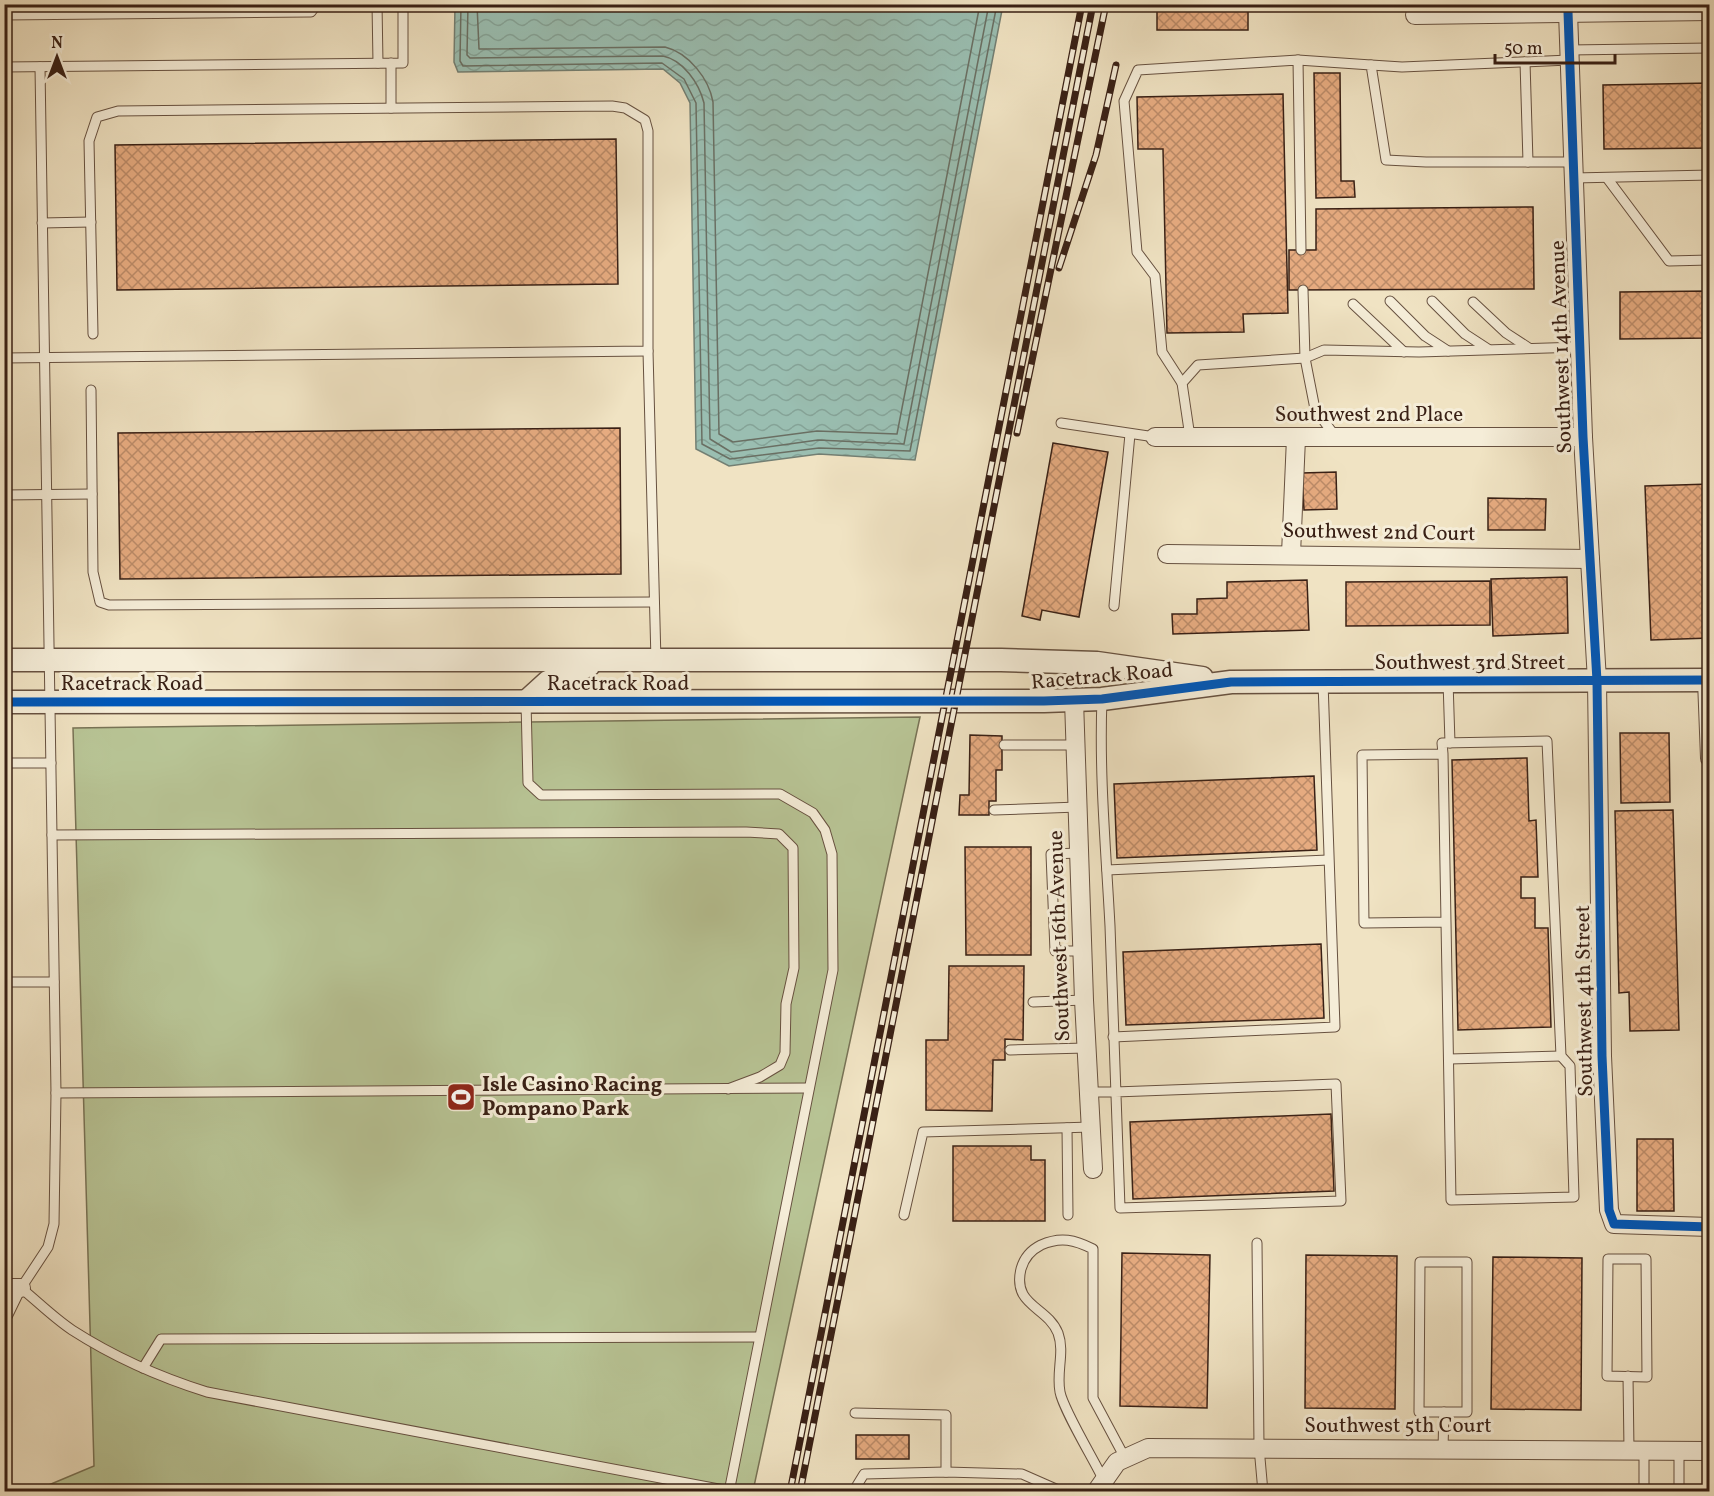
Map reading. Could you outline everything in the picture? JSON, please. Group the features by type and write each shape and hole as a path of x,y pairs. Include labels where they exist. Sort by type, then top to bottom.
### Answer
{"street":[{"path":"1415,15 1567,8 1710,11"},
{"name":"Southwest 14th Avenue","path":"1567,8 1583,437 1597,681"},
{"name":"Southwest 2nd Place","path":"1155,437 1583,437"},
{"path":"1291,554 1296,438"},
{"name":"Southwest 2nd Court","path":"1167,554 1590,559"},
{"name":"Racetrack Road","path":"4,660 1066,661 1231,682"},
{"path":"526,702 548,682 599,661"},
{"path":"1708,680 1710,758"},
{"name":"Southwest 3rd Street","path":"1231,682 1708,680"},
{"name":"Southwest 4th Street","path":"1597,681 1602,1056 1609,1210 1614,1224 1710,1227"},
{"name":"Racetrack Road","path":"4,702 1074,700 1102,699 1231,682"},
{"name":"Southwest 16th Avenue","path":"1074,700 1084,1000 1093,1169"},
{"name":"Southwest 5th Court","path":"1100,1484 1117,1462 1148,1448 1710,1451"}],"lane":[{"path":"4,15 311,12 317,4"},
{"path":"377,4 378,63"},
{"path":"4,67 403,63 403,4"},
{"path":"1190,437 1182,383 1162,352 1155,276 1137,252 1124,101 1138,70 1298,60 1402,67 1525,62 1569,55 1710,48"},
{"path":"1298,60 1301,250"},
{"path":"1525,62 1528,162"},
{"path":"391,63 391,108"},
{"path":"1371,65 1386,160 1528,162 1607,178 1710,175"},
{"path":"4,1323 13,1288 48,1247 54,1224 56,1093 40,67"},
{"path":"93,334 89,141 97,117 118,111 612,106 626,108 645,120 648,131 648,351 656,661"},
{"path":"1607,178 1669,261 1710,260"},
{"path":"42,223 91,222"},
{"path":"1303,290 1305,358 1315,409 1336,438"},
{"path":"1390,301 1425,336 1448,351"},
{"path":"1432,301 1465,334 1488,350"},
{"path":"1473,302 1506,333 1529,348"},
{"path":"1353,304 1404,352"},
{"path":"1182,383 1198,365 1305,358 1324,350 1404,352 1580,346"},
{"path":"4,358 648,351"},
{"path":"91,390 93,572 100,602 109,605 654,602"},
{"path":"1061,423 1155,437"},
{"path":"1114,606 1130,434"},
{"path":"4,495 92,494"},
{"path":"1448,681 1450,743"},
{"path":"1113,1037 1335,1027 1323,682"},
{"path":"1089,1092 1115,1092 1336,1084 1341,1201 1120,1208 1115,1092 1107,870 1100,739 1102,699"},
{"path":"13,1288 70,1329 168,1380 207,1392 729,1491 833,970 832,854 825,830 813,813 780,794 541,795 528,783 526,702"},
{"path":"1547,741 1561,1056 1570,1066 1574,1197 1451,1200 1443,754 1442,743 1547,741"},
{"path":"1004,745 1074,745"},
{"path":"1443,754 1362,755 1364,923 1446,922"},
{"path":"4,763 51,764"},
{"path":"994,810 1078,807"},
{"path":"52,835 722,832 779,834 793,848 794,968 786,1004 785,1053 780,1065 760,1077 728,1089"},
{"path":"1079,853 1051,854 1054,951 1083,951"},
{"path":"1107,870 1328,860"},
{"path":"4,982 54,982"},
{"path":"1033,1002 1084,1000"},
{"path":"1010,1050 1086,1048"},
{"path":"1449,1059 1561,1056"},
{"path":"56,1093 808,1088"},
{"path":"904,1215 922,1132 1091,1127"},
{"path":"1067,1128 1068,1215"},
{"path":"1100,1484 1060,1395 1058,1377 1062,1351 1057,1332 1021,1292 1020,1277 1023,1263 1033,1249 1052,1240 1075,1240 1093,1249 1093,1398 1125,1458"},
{"path":"1257,1244 1259,1447 1263,1491"},
{"path":"1608,1259 1646,1259 1647,1377 1628,1376 1607,1376 1608,1259"},
{"path":"1420,1262 1467,1262 1467,1412 1444,1412 1419,1412 1420,1262"},
{"path":"143,1368 161,1340 759,1337"},
{"path":"1628,1376 1637,1450 1644,1485 1642,1491"},
{"path":"1443,1448 1444,1412"},
{"path":"855,1413 946,1415 946,1472"},
{"path":"1679,1450 1679,1491"},
{"path":"853,1491 864,1474 946,1472 1022,1474 1063,1491"}],"path":[{"path":"330,8 358,8"}],"green space":[{"name":"Isle Casino Racing Pompano Park","path":"920,717 753,1491 32,1492 94,1466 73,728"}],"water":[{"path":"455,5 1003,5 915,460 819,454 729,466 696,449 690,103 680,83 663,69 458,72 454,62"}],"building":[{"path":"1157,4 1248,4 1248,30 1157,30"},
{"path":"1314,73 1340,73 1341,181 1354,181 1355,197 1316,198"},
{"path":"1710,83 1710,148 1604,149 1603,85"},
{"path":"1283,94 1288,313 1243,314 1244,332 1167,333 1163,149 1138,149 1137,97"},
{"path":"616,139 618,284 117,290 115,145"},
{"path":"1533,207 1534,289 1289,290 1289,250 1316,250 1316,209"},
{"path":"1710,291 1710,338 1620,339 1620,292"},
{"path":"620,428 621,574 120,579 118,433"},
{"path":"1053,443 1108,452 1079,617 1042,610 1040,620 1022,616"},
{"path":"1336,472 1337,509 1304,510 1302,473"},
{"path":"1710,484 1710,638 1651,640 1645,486"},
{"path":"1488,498 1546,499 1545,530 1488,530"},
{"path":"1567,577 1568,633 1493,636 1491,579"},
{"path":"1307,580 1309,630 1173,634 1172,614 1197,614 1197,599 1227,598 1227,582"},
{"path":"1490,581 1490,625 1346,626 1346,582"},
{"path":"1620,733 1669,733 1670,802 1621,803"},
{"path":"970,735 1002,736 1002,770 996,770 996,801 989,801 989,815 959,815 960,795 969,795"},
{"path":"1527,758 1529,821 1536,820 1538,877 1521,877 1521,898 1535,898 1535,928 1548,928 1551,1027 1458,1030 1452,760"},
{"path":"1314,776 1317,850 1117,858 1114,784"},
{"path":"1673,810 1679,1030 1630,1031 1629,992 1619,993 1615,811"},
{"path":"965,847 1031,847 1031,955 966,955"},
{"path":"1321,944 1324,1018 1126,1025 1123,952"},
{"path":"949,966 1024,966 1023,1040 1005,1039 1005,1060 993,1060 992,1111 926,1110 926,1040 948,1040"},
{"path":"1331,1114 1334,1191 1133,1199 1130,1122"},
{"path":"1637,1139 1673,1139 1674,1211 1637,1211"},
{"path":"953,1146 1031,1146 1031,1160 1045,1160 1045,1221 953,1221"},
{"path":"1122,1253 1210,1255 1207,1408 1120,1406"},
{"path":"1306,1255 1397,1256 1395,1409 1305,1408"},
{"path":"1493,1257 1582,1258 1581,1410 1491,1409"},
{"path":"856,1435 909,1435 909,1459 856,1459"}],"railway":[{"path":"790,1492 1082,4"},
{"path":"800,1492 1093,4"},
{"path":"1017,433 1106,4"},
{"path":"1059,268 1096,155 1116,65"}],"cycle path":[{"path":"1568,12 1583,437 1597,681 1602,1056 1609,1210 1614,1224 1710,1227"},
{"path":"4,702 1044,701 1102,699 1231,682 1710,680"}],"place":[{"name":"Isle Casino Racing Pompano Park","path":"461,1097"}]}
